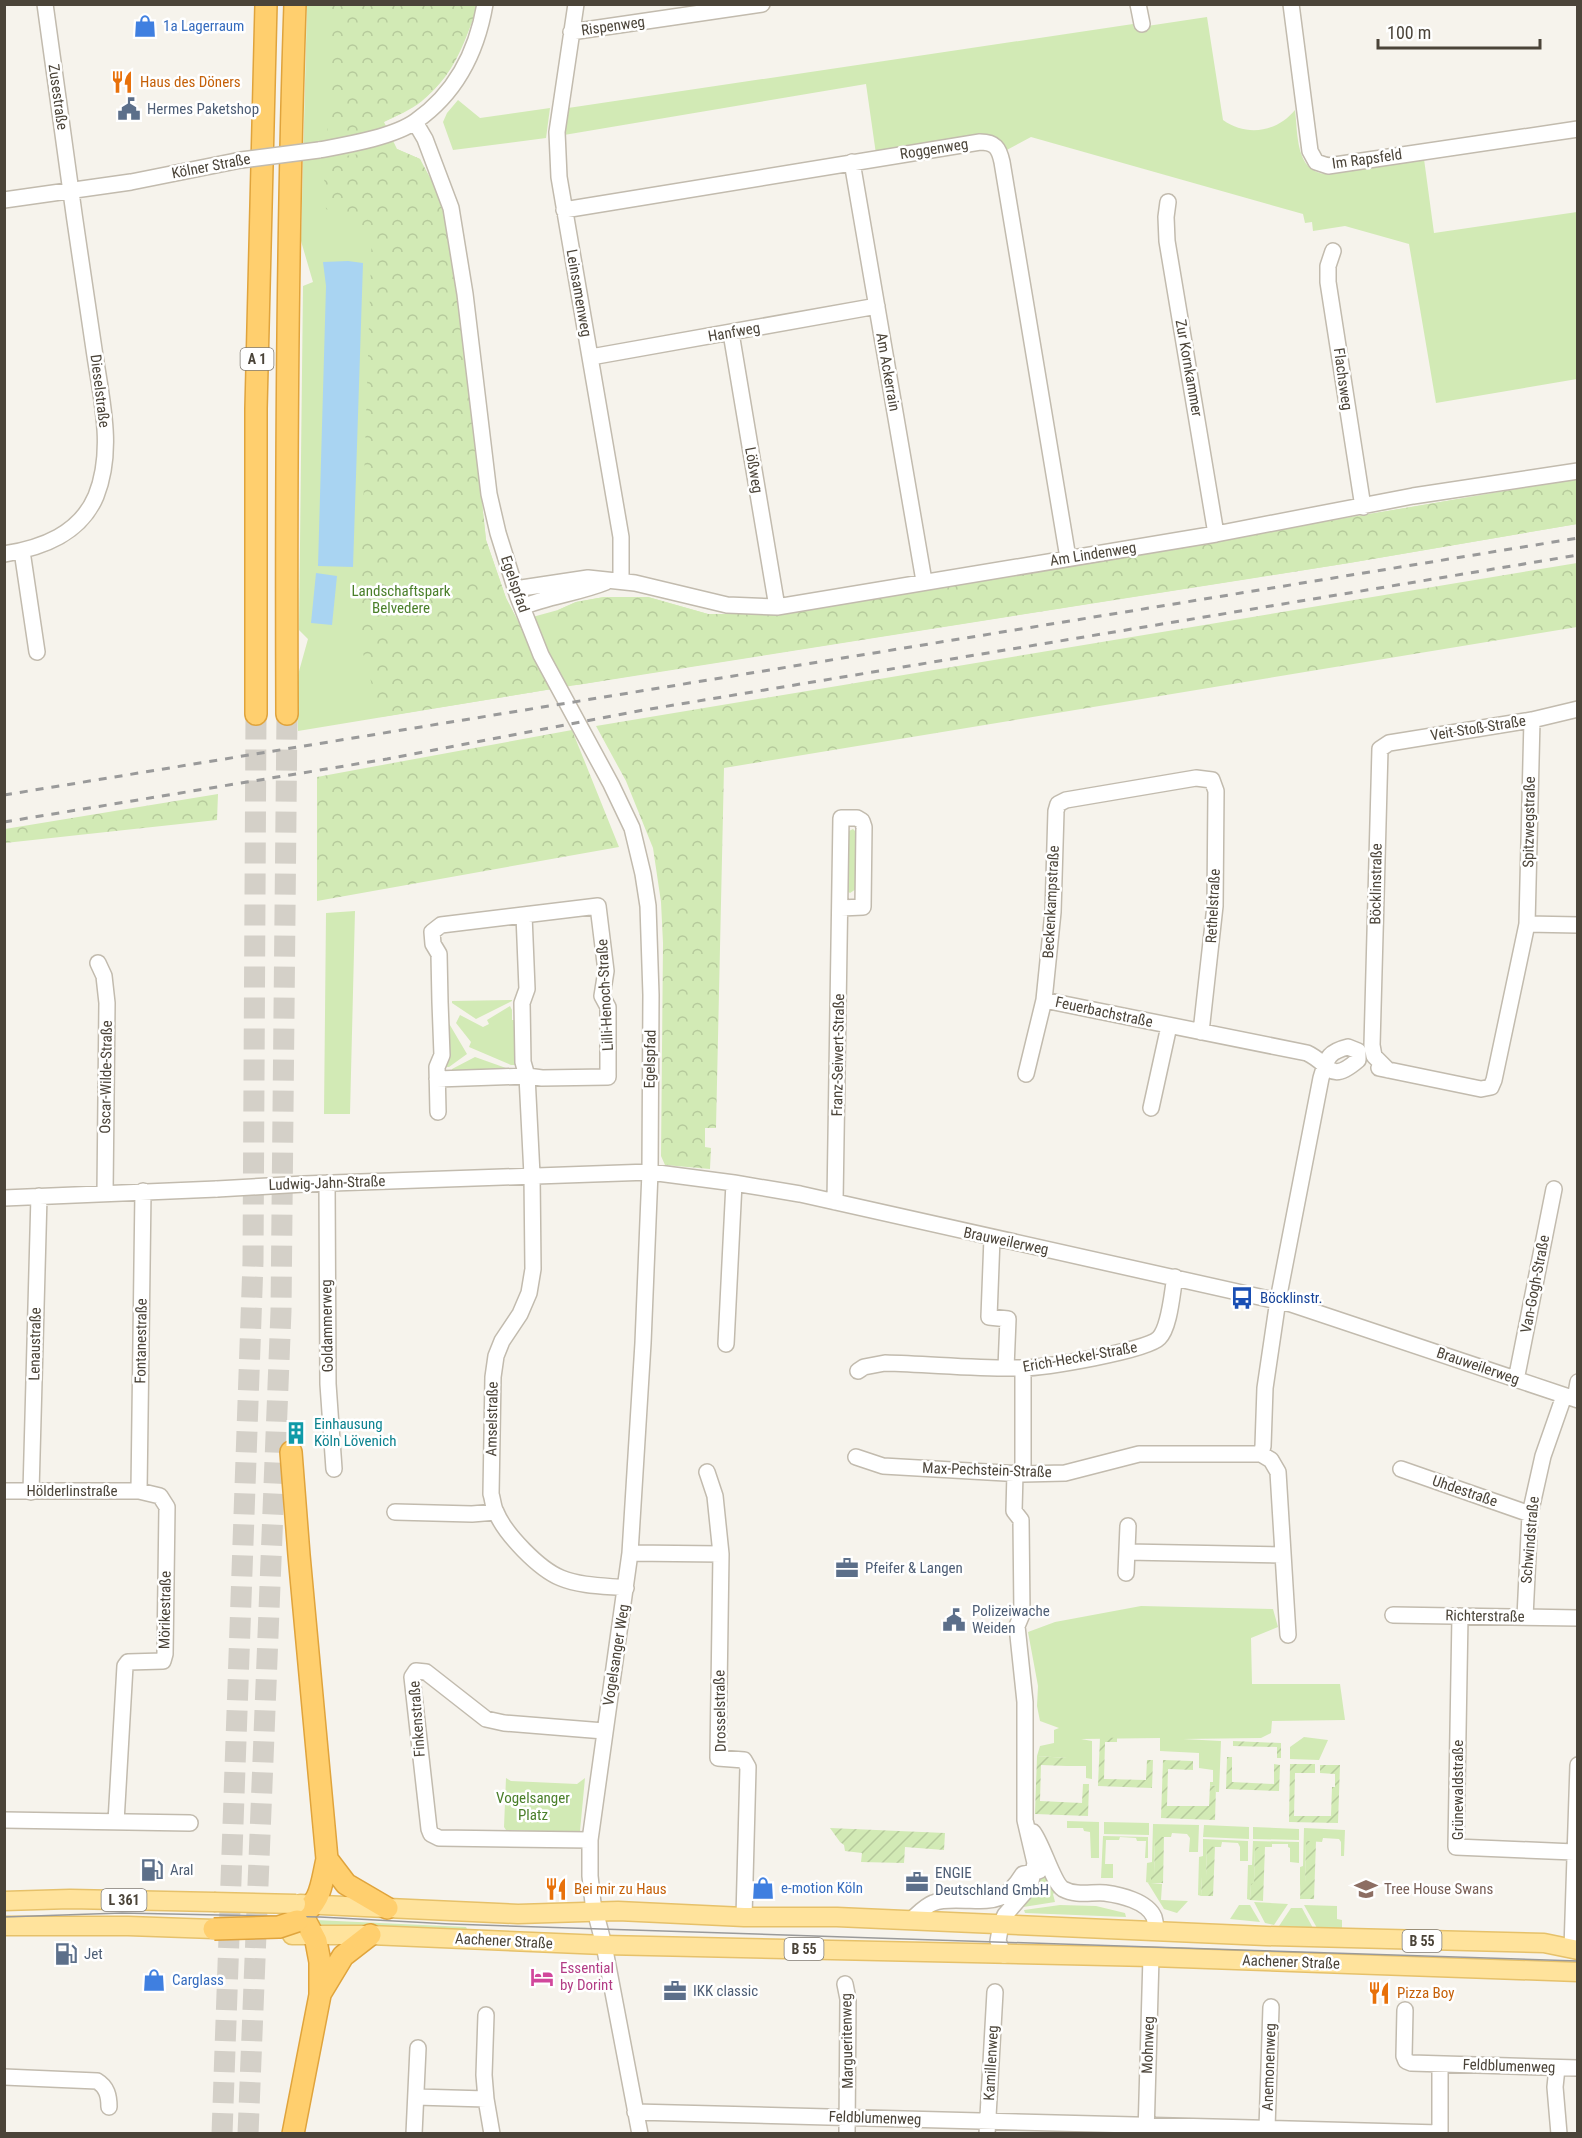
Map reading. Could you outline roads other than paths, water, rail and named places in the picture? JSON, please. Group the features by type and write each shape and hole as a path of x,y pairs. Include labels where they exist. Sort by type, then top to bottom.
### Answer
{"highway":[{"name":"A 1","path":"256,714 257,398 266,4"},
{"name":"A 1","path":"287,714 286,411 295,4"},
{"path":"214,1929 279,1927 300,1916 319,1895 327,1859 291,1452"},
{"path":"327,1859 346,1884 387,1908"},
{"path":"293,2133 320,1995 320,1962 300,1916"},
{"path":"320,1995 344,1956 370,1935"}],"main road":[{"name":"Aachener Straße","path":"4,1901 70,1899 241,1902 370,1935 604,1945 1151,1957 1578,1972"},
{"name":"Aachener Straße","path":"300,1916 387,1908 518,1914 596,1911 911,1920 1381,1941 1544,1943 1575,1949"},
{"name":"L 361","path":"4,1926 214,1929"},
{"path":"1472,1967 1480,1964 1485,1957 1486,1950 1481,1941"}],"street":[{"name":"Zusestraße","path":"45,4 71,190"},
{"path":"415,122 434,106 460,77 476,40 485,4"},
{"name":"Leinsamenweg","path":"576,4 557,132 559,177 621,537 615,581"},
{"name":"Rispenweg","path":"571,32 762,4"},
{"path":"1138,4 1142,24"},
{"name":"Im Rapsfeld","path":"1291,4 1310,151 1316,162 1328,166 1578,129"},
{"name":"Kölner Straße","path":"4,200 131,182 241,160 345,146 378,137 415,122"},
{"name":"Egelspfad","path":"415,122 425,139 451,208 465,294 489,494 515,589 541,655 622,806 637,848 648,906 650,1172"},
{"name":"Roggenweg","path":"564,210 988,142 998,149 1002,162 1068,558"},
{"name":"Am Ackerrain","path":"852,162 924,581"},
{"name":"Dieselstraße","path":"4,554 49,543 73,528 87,512 103,471 106,424 71,190"},
{"name":"Zur Kornkammer","path":"1168,202 1167,242 1216,534"},
{"name":"Flachsweg","path":"1333,251 1328,266 1328,282 1363,507"},
{"name":"Hanfweg","path":"591,357 877,306"},
{"name":"Lößweg","path":"731,333 777,607"},
{"name":"Am Lindenweg","path":"515,589 588,578 615,581 727,605 777,607 1216,534 1413,496 1578,471"},
{"path":"22,551 37,652"},
{"path":"522,608 540,600 615,581"},
{"name":"Veit-Stoß-Straße","path":"1380,749 1389,743 1532,720 1578,709"},
{"name":"Spitzwegstraße","path":"1388,1070 1481,1089 1491,1087 1494,1080 1527,924 1532,720"},
{"name":"Böcklinstraße","path":"1380,749 1372,1051 1388,1070"},
{"name":"Beckenkampstraße","path":"1044,999 1053,912 1058,804 1066,800 1196,778 1212,780"},
{"name":"Rethelstraße","path":"1201,1032 1215,906 1216,791 1212,780"},
{"name":"Franz-Seiwert-Straße","path":"835,1202 841,818 857,818 862,821 864,827 862,907 841,908"},
{"name":"Lilli-Henoch-Straße","path":"524,915 598,906 606,971 602,996 608,1007 608,1077 542,1078 527,1076"},
{"path":"438,1112 437,1067 442,1055 439,954 433,944 432,932 441,925 524,915"},
{"name":"Amselstraße","path":"524,915 527,989 522,1003 523,1062 527,1076 533,1260 529,1293 496,1356 493,1377 491,1494 496,1512 521,1546 540,1564 561,1578 626,1588"},
{"path":"1527,924 1578,925"},
{"name":"Oscar-Wilde-Straße","path":"98,963 104,976 107,1003 105,1193"},
{"name":"Feuerbachstraße","path":"1026,1074 1044,999 1317,1055 1342,1050"},
{"path":"1287,1635 1278,1472 1271,1460 1261,1454 1265,1388 1278,1300 1325,1065 1329,1055 1342,1050 1361,1037 1372,1019"},
{"name":"Feuerbachstraße","path":"1151,1108 1169,1026"},
{"path":"1318,1095 1323,1084 1350,1066 1372,1041"},
{"path":"1342,1050 1358,1051 1350,1066"},
{"name":"Feuerbachstraße","path":"1307,1053 1317,1057 1325,1065"},
{"path":"1325,1065 1332,1072 1350,1066 1369,1066 1388,1070"},
{"path":"437,1079 527,1076"},
{"name":"Ludwig-Jahn-Straße","path":"4,1198 327,1183 650,1172"},
{"name":"Brauweilerweg","path":"650,1172 734,1183 835,1202 1278,1300 1572,1398"},
{"name":"Vogelsanger Weg","path":"640,2133 604,1945 593,1903 590,1840 630,1553 646,1289 650,1172"},
{"name":"Goldammerweg","path":"327,1183 327,1339 334,1469"},
{"path":"726,1344 734,1183"},
{"name":"Van-Gogh-Straße","path":"1516,1380 1554,1189"},
{"name":"Fontanestraße","path":"139,1491 143,1191"},
{"name":"Lenaustraße","path":"32,1492 39,1196"},
{"name":"Erich-Heckel-Straße","path":"992,1238 989,1317 1008,1319 1006,1368"},
{"name":"Erich-Heckel-Straße","path":"858,1371 864,1366 885,1363 1023,1369 1116,1354 1145,1346 1159,1338 1166,1325 1175,1277"},
{"path":"1004,1955 998,1941 1001,1924 1005,1915 1030,1886 1035,1857 1025,1820 1024,1694 1017,1626 1022,1614 1021,1520 1014,1511 1019,1474 1023,1369"},
{"path":"1572,1398 1578,1382"},
{"name":"Schwindstraße","path":"1526,1617 1530,1514 1543,1456 1572,1398"},
{"name":"Max-Pechstein-Straße","path":"856,1457 883,1466 1019,1474 1065,1473 1139,1454 1261,1454"},
{"name":"Uhdestraße","path":"1401,1469 1530,1514"},
{"name":"Drosselstraße","path":"707,1472 715,1496 721,1554 718,1758 744,1760 748,1767 744,1917"},
{"name":"Hölderlinstraße","path":"4,1491 139,1491"},
{"name":"Mörikestraße","path":"116,1822 125,1666 128,1662 163,1660 165,1654 167,1507 160,1496 139,1491"},
{"path":"395,1512 472,1514 496,1512"},
{"path":"1126,1573 1128,1526"},
{"path":"1127,1552 1282,1555"},
{"path":"630,1553 721,1554"},
{"name":"Richterstraße","path":"1393,1615 1578,1618"},
{"name":"Grünewaldstraße","path":"1460,1616 1456,1847 1574,1852"},
{"name":"Finkenstraße","path":"590,1840 439,1838 431,1834 412,1694 412,1677 416,1671 426,1672 486,1719 504,1723 604,1731"},
{"path":"1575,1949 1574,1852 1578,1765"},
{"path":"4,1820 189,1823"},
{"path":"1025,1820 1038,1839 1055,1879 1062,1888 1076,1893 1105,1893 1142,1904 1154,1917 1156,1930"},
{"path":"911,1920 932,1903 948,1900 996,1900 1015,1887 1023,1874 1034,1870 1048,1874 1055,1879"},
{"name":"Mohnweg","path":"1146,2129 1151,1957"},
{"name":"Margueritenweg","path":"845,1984 848,1999 847,2133"},
{"name":"Kamillenweg","path":"988,2127 995,1992"},
{"name":"Anemonenweg","path":"1267,2128 1271,2007"},
{"name":"Feldblumenweg","path":"1405,2010 1404,2056 1406,2061 1411,2063 1578,2068"},
{"path":"486,2015 484,2075 492,2133"},
{"path":"414,2133 418,2048"},
{"path":"1440,2064 1440,2133"},
{"path":"1557,2068 1555,2087 1559,2133"},
{"path":"4,2077 97,2081 107,2093 109,2107"},
{"path":"416,2097 486,2098"},
{"name":"Feldblumenweg","path":"635,2112 848,2117 988,2127 1267,2128 1305,2132 1440,2133"}],"water":[{"path":"323,262 363,263 353,567 318,566 326,286"},
{"path":"316,573 337,576 332,625 311,623"}],"tunnel":[{"path":"222,2134 253,1262 256,714"},
{"path":"248,2134 281,1311 287,714"}],"tram line":[{"path":"4,1917 122,1913 320,1917 450,1924 1578,1961"}],"railway":[{"path":"4,795 1578,538"},
{"path":"4,822 387,759 644,710 1578,555"}],"place":[{"name":"1a Lagerraum","path":"145,26"},
{"name":"Haus des Döners","path":"122,82"},
{"name":"Hermes Paketshop","path":"129,109"},
{"name":"Böcklinstr.","path":"1242,1298"},
{"name":"Einhausung Köln Lövenich","path":"296,1433"},
{"name":"Pfeifer & Langen","path":"847,1568"},
{"name":"Polizeiwache Weiden","path":"954,1620"},
{"name":"Aral","path":"152,1870"},
{"name":"ENGIE Deutschland GmbH","path":"917,1882"},
{"name":"e-motion Köln","path":"763,1888"},
{"name":"Bei mir zu Haus","path":"556,1889"},
{"name":"Tree House Swans","path":"1366,1889"},
{"name":"Jet","path":"66,1954"},
{"name":"Essential by Dorint","path":"542,1977"},
{"name":"Carglass","path":"154,1980"},
{"name":"IKK classic","path":"675,1991"},
{"name":"Pizza Boy","path":"1379,1993"}],"park label":[{"name":"Landschaftspark Belvedere","path":"401,600"},
{"name":"Vogelsanger Platz","path":"533,1806"}]}
